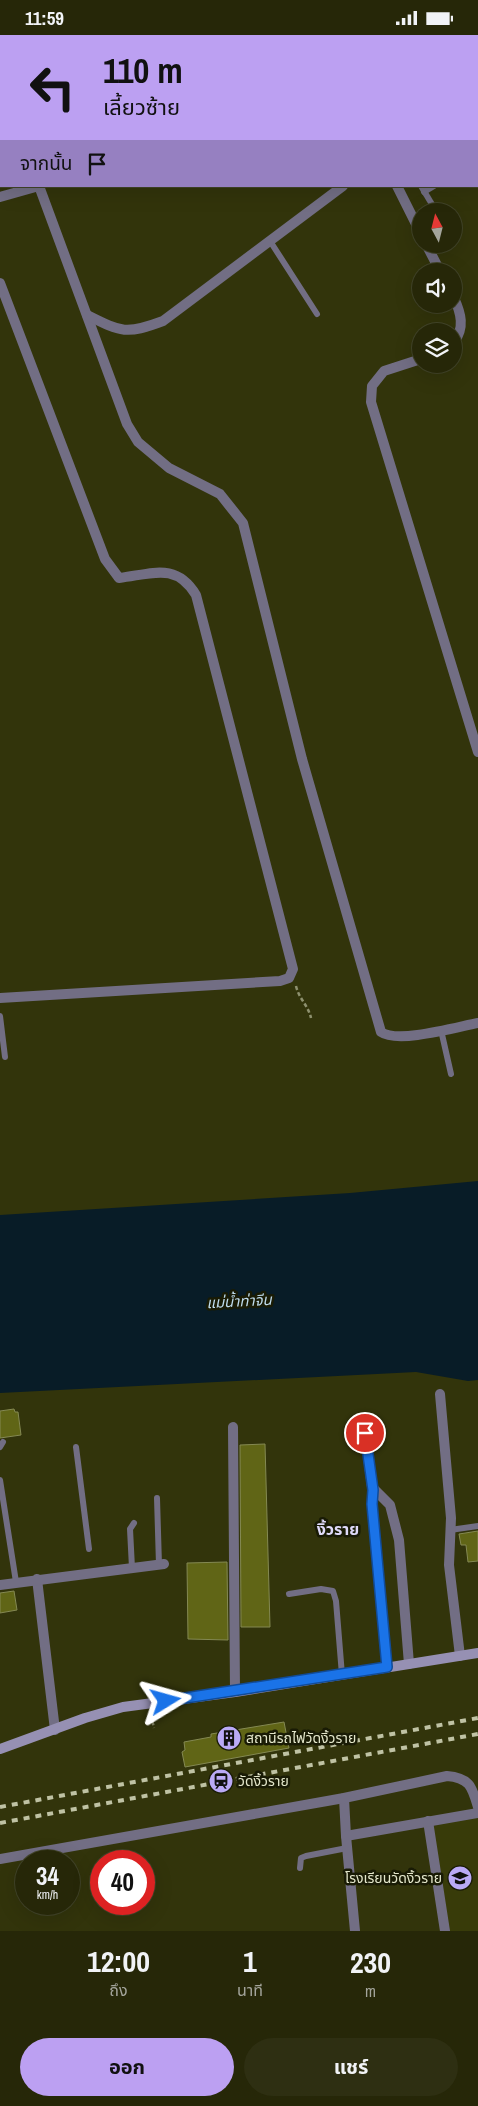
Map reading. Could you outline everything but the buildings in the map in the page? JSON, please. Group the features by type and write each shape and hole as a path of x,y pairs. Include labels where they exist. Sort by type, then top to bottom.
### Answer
{"street":[{"path":"0,197 35,187"},
{"path":"39,187 127,424 138,442 169,468 220,494 243,523 302,759 381,1032 386,1035 407,1036 478,1023"},
{"path":"86,315 114,329 137,331 163,321 342,187"},
{"path":"398,187 412,216"},
{"path":"0,283 105,559 119,578 172,572 189,583 196,595 293,972 286,980 280,981 0,998"},
{"path":"412,362 384,371 372,386 371,402 478,752"},
{"path":"440,1394 450,1530 449,1565 460,1656"},
{"path":"233,1427 235,1692"},
{"path":"365,1433 373,1490 372,1504 387,1667"},
{"path":"373,1490 390,1505 399,1540 410,1664"},
{"path":"0,1585 92,1570 162,1564"},
{"path":"37,1579 55,1730"},
{"path":"0,1749 123,1707 235,1692 478,1653"},
{"path":"0,1859 344,1797 447,1776 464,1780 476,1789 478,1807"},
{"path":"344,1797 354,1931"},
{"path":"346,1836 478,1813"},
{"path":"428,1821 445,1931"}],"lane":[{"path":"423,189 431,203"},
{"path":"270,241 317,314"},
{"path":"0,1016 5,1057"},
{"path":"441,1030 451,1074"},
{"path":"76,1447 89,1549"},
{"path":"0,1479 16,1582"},
{"path":"157,1498 162,1564"},
{"path":"132,1568 130,1529 134,1523"},
{"path":"450,1530 478,1526"},
{"path":"289,1594 321,1589 332,1591 336,1601 342,1675"},
{"path":"300,1868 301,1858 347,1848"}],"path":[{"path":"293,972 298,995 307,1005 311,1019"}],"shaded area":[{"name":"โรงเรียนวัดงิ้วราย","path":"478,1818 478,1931 450,1931 433,1826"}],"water":[{"name":"แม่น้ำท่าจีน","path":"478,1181 478,1380 468,1381 416,1372 0,1393 0,1215 350,1193"}],"railway":[{"path":"0,1807 478,1718"},
{"path":"0,1823 478,1734"}],"place":[{"name":"สถานีรถไฟวัดงิ้วราย","path":"229,1738"},
{"name":"วัดงิ้วราย","path":"221,1781"},
{"name":"โรงเรียนวัดงิ้วราย","path":"460,1878"}],"district":[{"name":"งิ้วราย","path":"338,1529"}],"route":[{"path":"166,1701 235,1692 387,1667 372,1504 373,1490 365,1433"}]}
